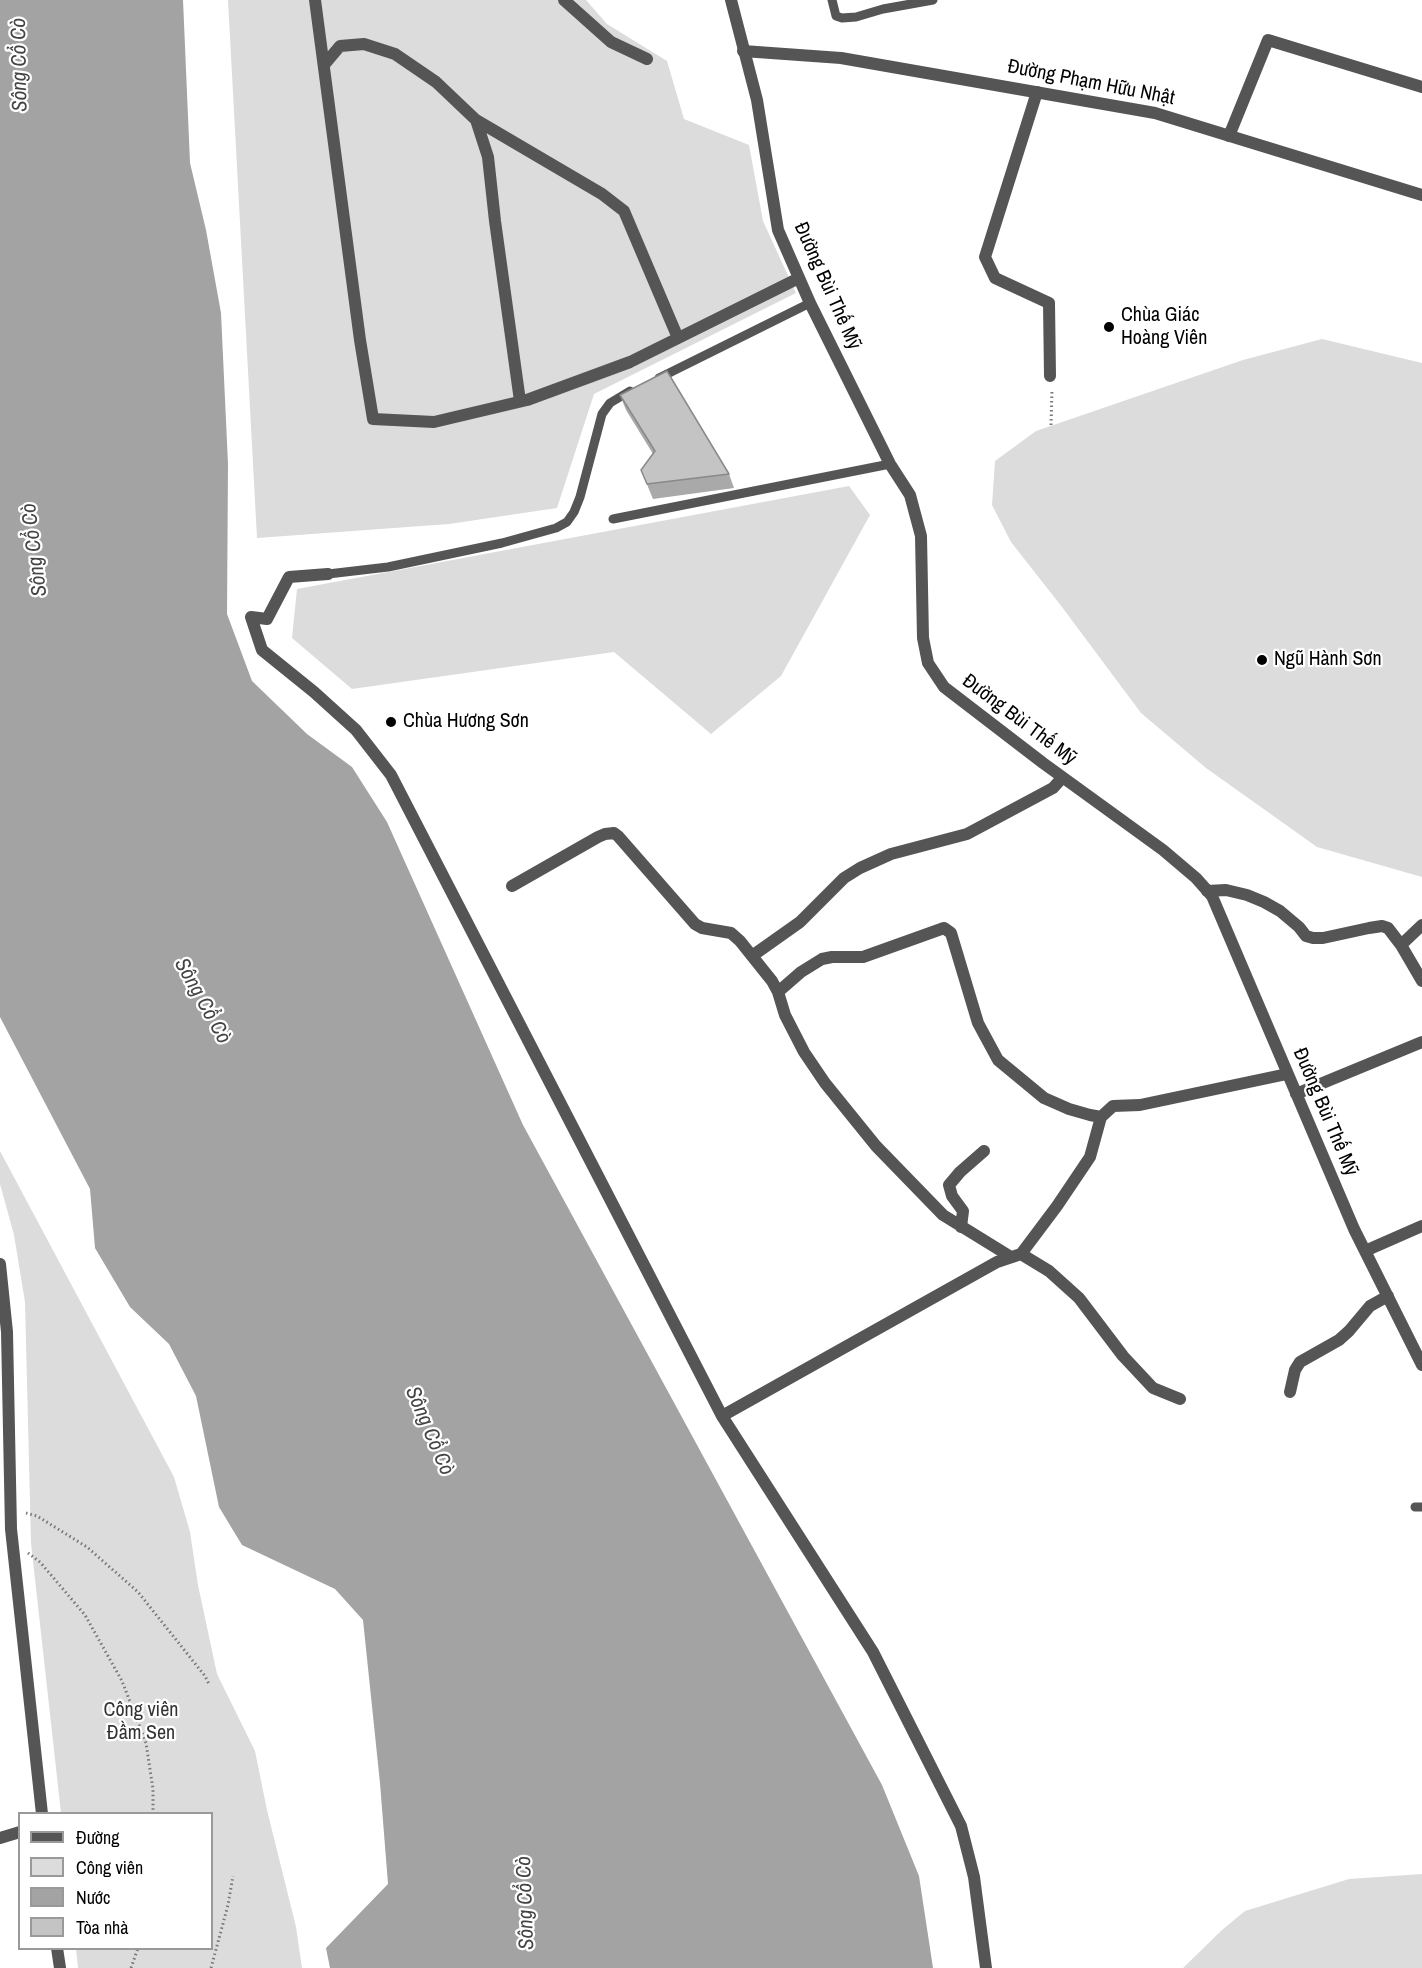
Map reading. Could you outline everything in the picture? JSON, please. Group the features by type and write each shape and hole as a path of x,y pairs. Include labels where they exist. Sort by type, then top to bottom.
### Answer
{"street":[{"path":"315,0 360,340 373,419 434,422 520,401 630,362 799,278"},
{"path":"564,0 611,42 647,59"},
{"name":"Đường Bùi Thế Mỹ","path":"730,0 757,100 778,230 810,303 890,464 910,495 921,536 923,638 928,663 944,687 1062,778 1163,850 1212,896 1365,1251 1422,1365"},
{"path":"1228,136 1268,40 1420,83"},
{"path":"324,65 340,46 364,44 395,54 436,82 476,120 602,194 624,211 678,338"},
{"name":"Đường Phạm Hữu Nhật","path":"743,51 841,58 1155,113 1422,195"},
{"path":"1037,92 985,257 995,278 1050,303 1050,376"},
{"path":"476,120 488,157 520,401"},
{"path":"328,574 289,578 267,619 250,616 262,650 356,730 391,775 722,1416 873,1652 961,1826 974,1877 986,1968"},
{"path":"752,956 800,922 844,879 860,868 891,854 967,834 1053,788 1062,778"},
{"path":"512,886 605,834 614,833 618,836 695,924 702,928 731,933 752,956 772,981 794,1034 825,1083 876,1146 925,1197 943,1215 961,1227 1049,1271 1079,1298 1123,1356 1153,1388 1180,1399"},
{"path":"1207,891 1226,890 1264,902 1280,911 1306,936 1323,938 1382,926 1388,928 1393,932 1422,981"},
{"path":"1401,945 1422,925"},
{"path":"778,992 801,972 822,959 863,957 944,928 951,933 978,1023 998,1060 1044,1098 1069,1109 1101,1117"},
{"path":"1296,1095 1422,1042"},
{"path":"722,1416 997,1262 1016,1256 1058,1206 1090,1157 1101,1117 1113,1106 1140,1105 1287,1074"},
{"path":"961,1227 963,1211 952,1196 949,1185 984,1151"},
{"path":"1365,1251 1422,1227"},
{"path":"0,1264 7,1332 6,1531 42,1812"},
{"path":"1290,1392 1295,1370 1300,1362 1339,1340 1370,1306 1388,1296"},
{"path":"0,1838 18,1833"},
{"path":"57,1950 60,1968"}],"lane":[{"path":"832,0 836,16 842,18 856,17 882,5 933,0"},
{"path":"646,384 810,303"},
{"path":"328,574 388,567 479,548 534,534 567,522 580,497 602,414 610,403 636,388"},
{"path":"613,519 890,464"}],"path":[{"path":"1051,425 1053,398"},
{"path":"26,1514 37,1516 87,1547 138,1592 209,1684"},
{"path":"28,1553 40,1562 85,1615 122,1681 146,1743 153,1789 153,1812"},
{"path":"211,1968 228,1905 233,1876"},
{"path":"131,1968 137,1950"}],"green space":[{"path":"228,0 586,0 607,24 667,61 684,119 749,145 763,221 796,293 594,394 557,508 449,524 257,538"},
{"name":"Ngũ Hành Sơn","path":"1322,339 1422,363 1422,877 1317,847 1206,768 1141,713 1011,542 992,505 995,461 1036,431 1243,360"},
{"path":"849,486 870,515 781,676 711,734 614,652 352,689 292,638 297,589"},
{"name":"Công viên Đầm Sen","path":"0,1151 174,1477 190,1532 198,1585 217,1674 255,1751 296,1927 302,1968 78,1968 76,1950 213,1950 213,1812 61,1812 31,1543 25,1302 14,1235 0,1184"},
{"path":"1422,1874 1422,1968 1183,1968 1245,1911 1349,1879"}],"water":[{"name":"Sông Cổ Cò","path":"0,0 183,0 190,163 206,230 221,313 228,464 227,614 252,681 307,734 352,767 387,822 523,1125 882,1785 919,1876 933,1968 330,1968 326,1948 388,1884 363,1620 335,1589 242,1545 219,1507 196,1396 169,1344 130,1307 95,1248 90,1189 0,1017"}],"building":[{"path":"667,371 729,474 647,484 641,470 655,451 620,395"}],"place":[{"name":"Chùa Giác Hoàng Viên","path":"1109,327"},
{"name":"Ngũ Hành Sơn","path":"1262,660"},
{"name":"Chùa Hương Sơn","path":"391,722"}]}
